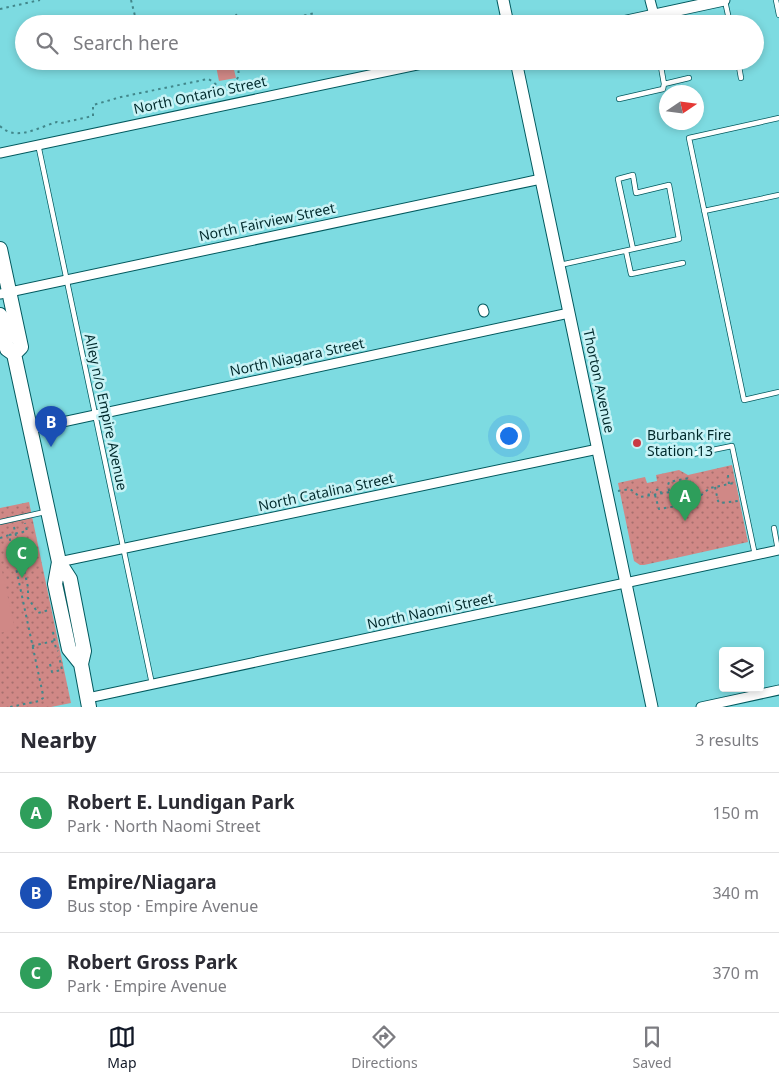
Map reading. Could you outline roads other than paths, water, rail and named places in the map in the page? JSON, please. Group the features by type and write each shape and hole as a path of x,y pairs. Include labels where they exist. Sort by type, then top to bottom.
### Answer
{"main road":[{"path":"0,249 5,293 21,346 14,354"},
{"path":"0,316 7,349 14,354 59,562 56,584 61,639 81,664"},
{"path":"59,562 70,579 84,651 81,664 88,702"}],"street":[{"path":"503,0 506,15"},
{"path":"650,0 652,15"},
{"path":"664,15 724,0"},
{"name":"North Ontario Street","path":"0,153 393,70"},
{"name":"Thorton Avenue","path":"518,70 652,707"},
{"name":"North Fairview Street","path":"5,293 541,178"},
{"name":"North Niagara Street","path":"30,429 569,313"},
{"name":"North Catalina Street","path":"59,562 598,449"},
{"name":"North Naomi Street","path":"88,702 152,685 779,550"},
{"path":"701,707 779,690"}],"lane":[{"path":"724,0 728,15"},
{"path":"776,0 779,15"},
{"path":"619,99 663,89 662,70"},
{"path":"740,70 741,78"},
{"path":"664,84 689,78"},
{"path":"779,118 689,138 744,400 779,392"},
{"name":"Alley n/o Empire Avenue","path":"38,144 152,685"},
{"path":"559,266 680,239 669,186 636,192 632,175 618,179 632,249"},
{"path":"704,211 779,195"},
{"path":"626,251 631,274 683,263"},
{"path":"688,455 732,446 734,475 755,555"},
{"path":"0,522 48,512"},
{"path":"774,528 779,550"}],"place":[{"name":"Burbank Fire Station 13","path":"637,443"},
{"name":"Empire/Niagara","path":"51,447"},
{"name":"Robert E. Lundigan Park","path":"685,521"},
{"name":"Robert Gross Park","path":"22,578"}]}
